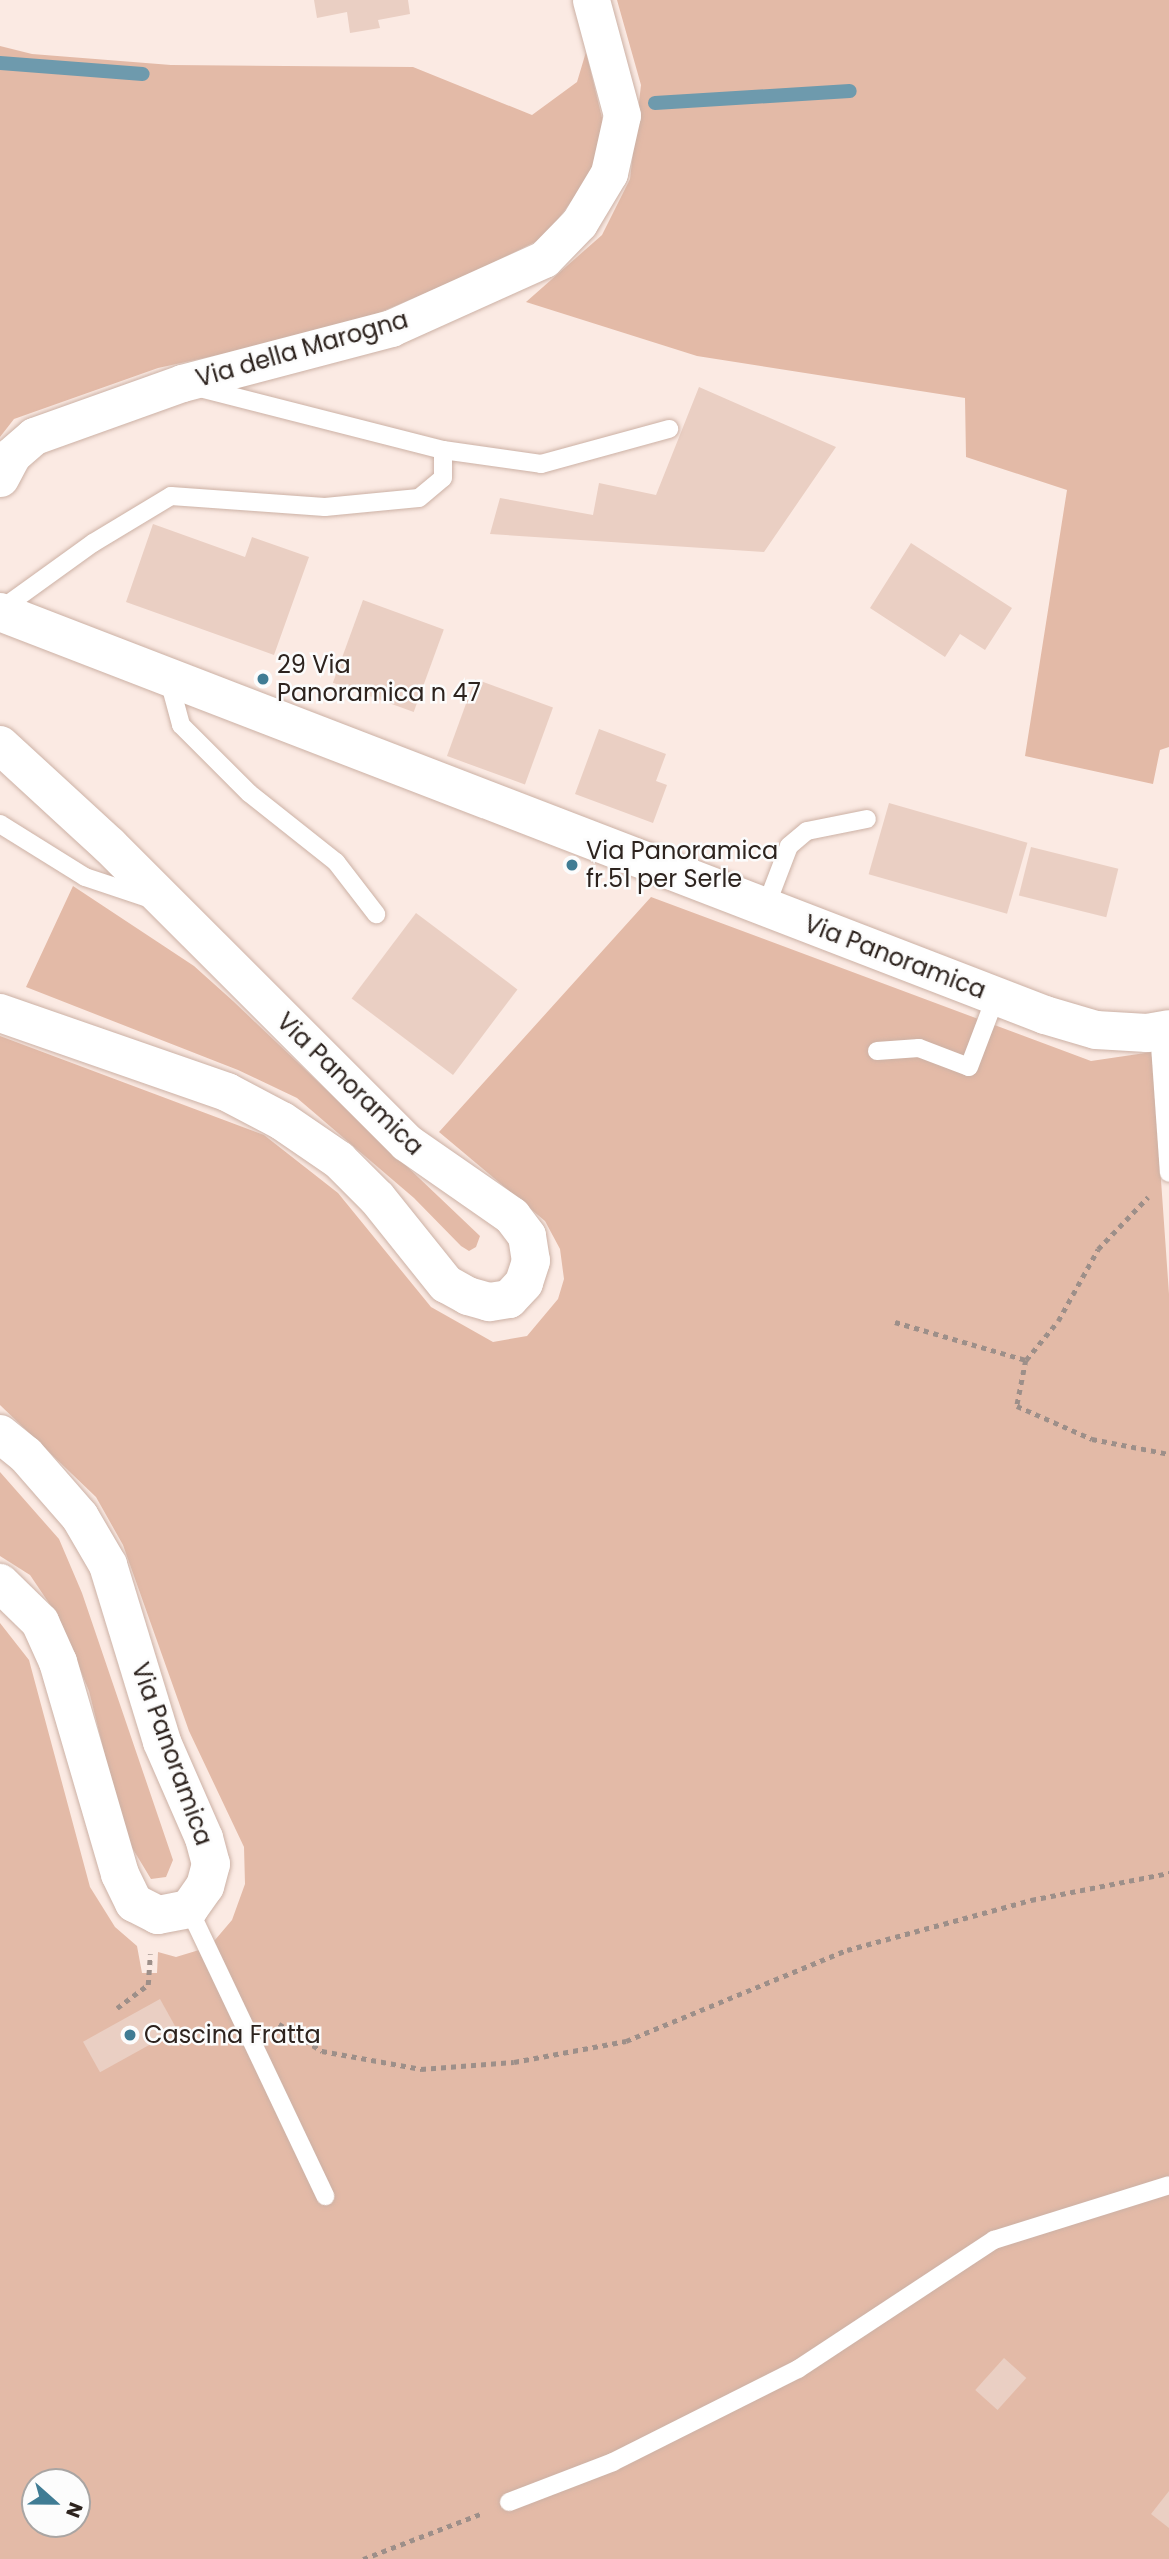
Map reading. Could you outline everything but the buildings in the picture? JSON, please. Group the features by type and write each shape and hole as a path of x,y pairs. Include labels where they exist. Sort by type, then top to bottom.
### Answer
{"street":[{"name":"Via della Marogna","path":"0,478 12,455 34,436 182,383 391,328 544,259 579,223 609,173 622,115 591,0"},
{"name":"Via Panoramica","path":"0,611 996,996 1096,1030 1166,1033"},
{"name":"Via Panoramica","path":"0,745 168,904 407,1143 512,1216 527,1236 531,1261 524,1283 509,1299 489,1302 446,1284 377,1198 339,1160 282,1121 227,1092 0,1013"},
{"name":"Via Panoramica","path":"0,1434 26,1455 80,1517 108,1566 162,1742 204,1838 211,1864 205,1886 190,1909"},
{"path":"0,1583 40,1622 58,1662 120,1874 134,1903 158,1915 190,1909"}],"lane":[{"path":"182,383 443,450 541,464 668,429"},
{"path":"0,611 93,543 171,496 325,507 419,498 443,478 443,450"},
{"path":"168,677 181,725 249,793 336,862 376,914"},
{"path":"766,906 789,846 807,831 867,819"},
{"path":"0,824 85,877 168,904"},
{"path":"877,1051 919,1048 969,1067 996,996"},
{"path":"1166,1033 1169,1173"},
{"path":"190,1909 325,2196"},
{"path":"509,2502 613,2462 798,2369 994,2240 1169,2185"}],"path":[{"path":"1154,1192 1098,1249 1058,1321 1026,1360 1017,1406 1092,1439 1169,1454"},
{"path":"895,1322 1026,1360"},
{"path":"240,2019 280,2024 322,2051 421,2069 514,2062 626,2041 847,1950 1031,1899 1169,1873"},
{"path":"117,2008 148,1985 149,1974"},
{"path":"363,2559 509,2502"}],"shaded area":[{"path":"617,0 1169,0 1169,747 1160,750 1153,784 1025,756 1067,490 966,457 965,398 697,356 526,302 602,235 630,179 641,85"},
{"path":"0,46 32,54 171,65 413,67 532,115 577,82 586,52 603,122 600,152 587,180 545,237 468,275 343,328 158,368 14,419 0,437"},
{"path":"73,886 194,966 480,1236 476,1247 469,1251 461,1246 414,1198 297,1098 238,1070 26,987"},
{"path":"651,897 1091,1061 1152,1052 1169,1294 1169,2559 0,2559 0,1623 29,1660 90,1887 115,1927 137,1946 142,1973 157,1973 158,1952 176,1957 209,1947 232,1920 245,1884 244,1847 189,1731 123,1545 96,1497 0,1405 0,1036 264,1135 338,1193 431,1307 493,1342 527,1336 558,1299 564,1279 560,1249 545,1221 439,1132"},
{"path":"0,1472 59,1539 82,1593 173,1860 166,1877 151,1879 125,1836 89,1691 59,1618 30,1575 0,1556"}],"waterway":[{"path":"0,63 143,74"},
{"path":"655,103 850,91"}],"place":[{"name":"29 Via Panoramica n 47","path":"263,679"},
{"name":"Via Panoramica fr.51 per Serle","path":"572,865"},
{"name":"Cascina Fratta","path":"130,2035"}]}
